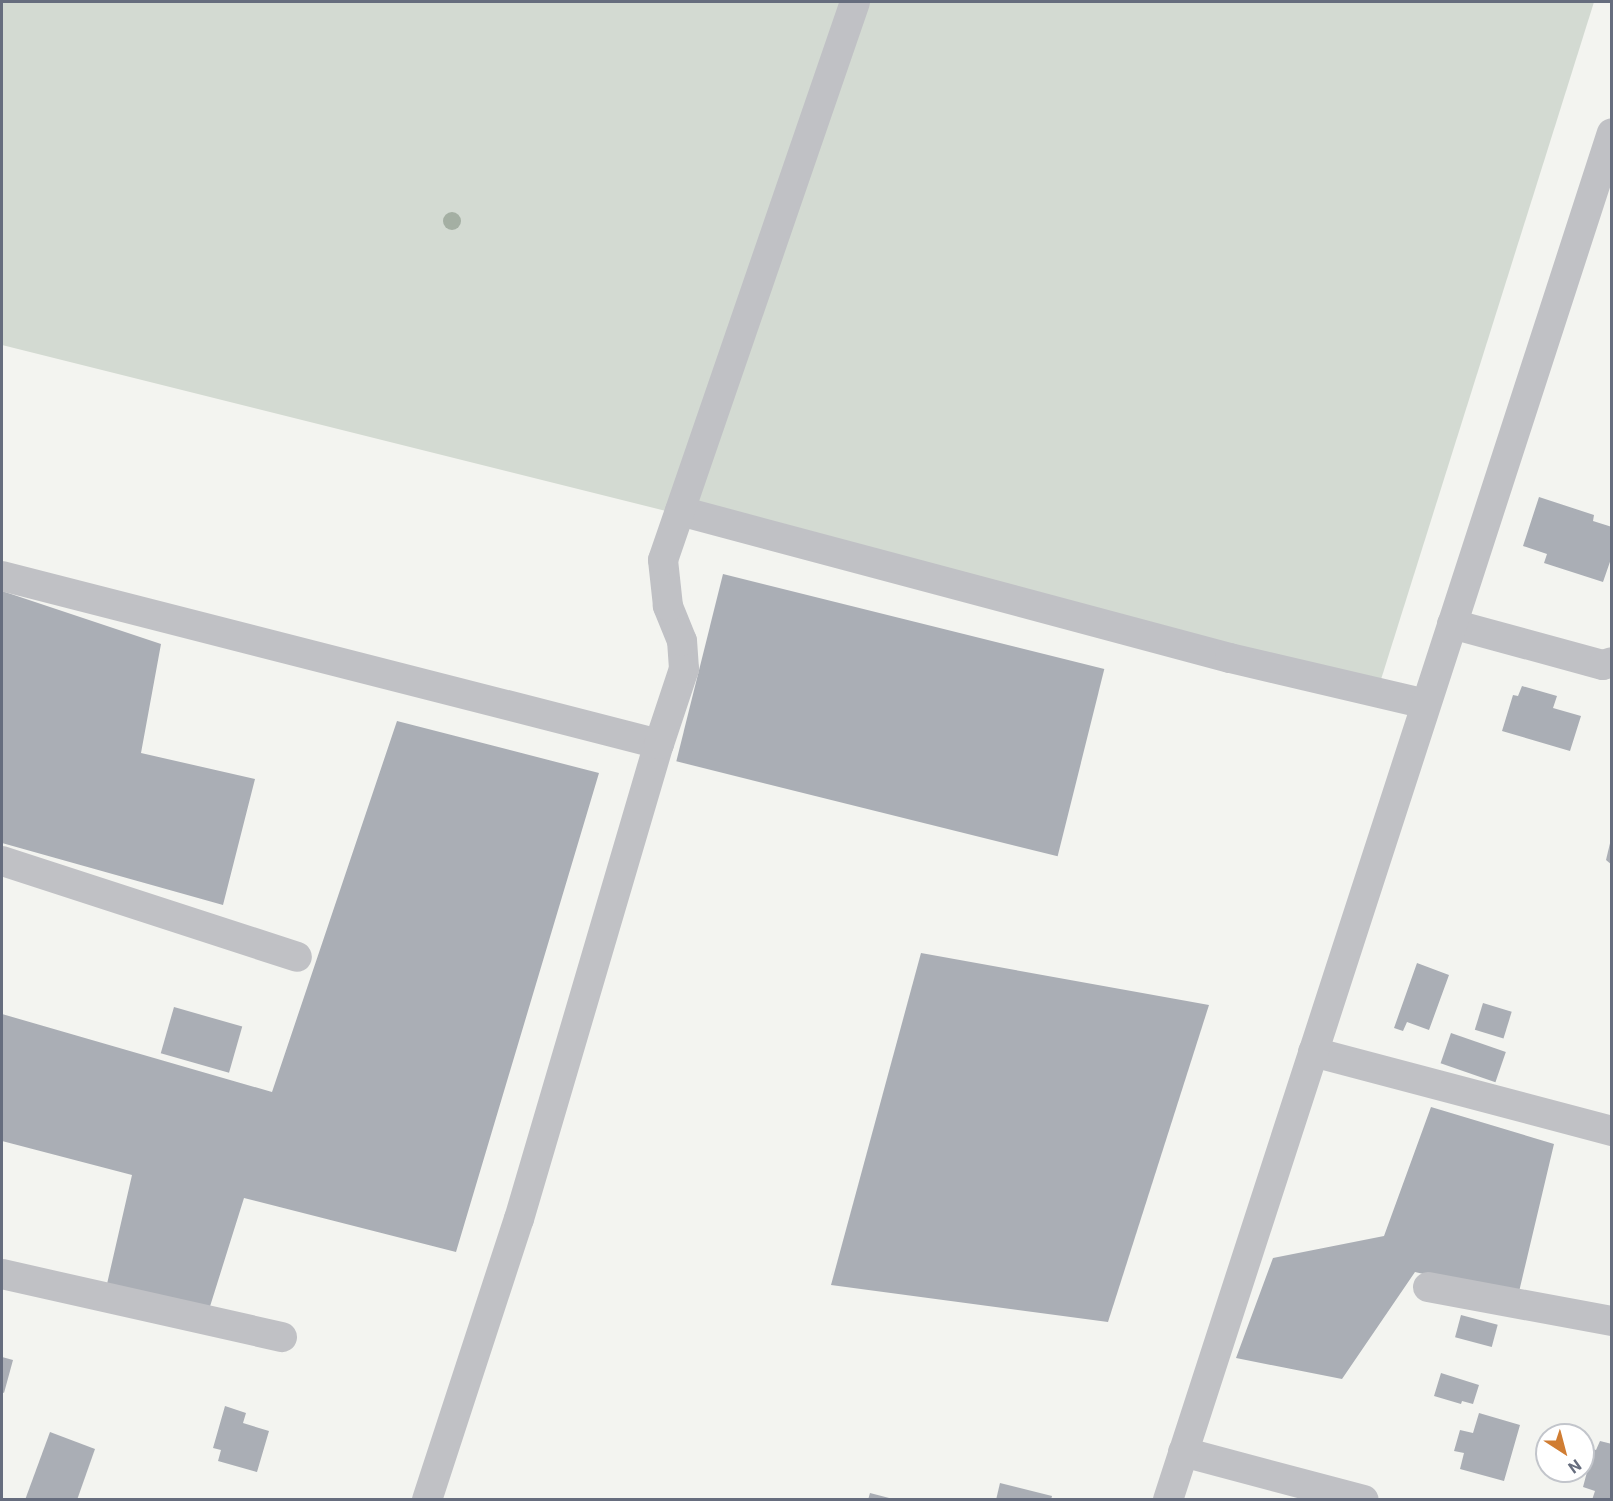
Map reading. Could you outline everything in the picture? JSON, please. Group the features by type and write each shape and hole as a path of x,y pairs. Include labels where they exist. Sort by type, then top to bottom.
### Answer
{"street":[{"path":"427,1500 519,1219 659,744 684,669 682,641 668,606 663,560 855,2"},
{"path":"1168,1500 1611,133"},
{"path":"680,511 1230,658 1426,704"},
{"path":"2,576 659,744"},
{"path":"1452,624 1603,665 1611,662"},
{"path":"2,861 297,957"},
{"path":"1313,1052 1611,1131"},
{"path":"2,1274 282,1337"},
{"path":"1428,1287 1611,1321"},
{"path":"1183,1452 1364,1500"}],"shaded area":[{"path":"2,2 1594,2 1378,689 2,345"}],"building":[{"path":"1539,497 1594,515 1593,521 1612,527 1612,556 1603,582 1544,563 1547,554 1523,546"},
{"path":"723,574 1104,669 1058,856 676,761"},
{"path":"2,591 161,644 141,753 255,779 223,905 2,843"},
{"path":"1522,686 1557,696 1553,708 1581,716 1570,751 1502,731 1513,695 1518,696"},
{"path":"397,721 599,773 456,1252 244,1198 207,1316 107,1284 132,1175 2,1141 2,1014 272,1092"},
{"path":"1612,839 1612,865 1606,860"},
{"path":"921,953 1209,1005 1108,1322 831,1285"},
{"path":"1417,963 1449,975 1429,1030 1407,1022 1403,1031 1394,1028"},
{"path":"1483,1003 1512,1012 1504,1039 1475,1030"},
{"path":"174,1007 242,1027 229,1073 161,1053"},
{"path":"1451,1033 1506,1052 1495,1082 1441,1063"},
{"path":"1431,1107 1554,1144 1518,1296 1415,1272 1342,1379 1236,1358 1273,1258 1384,1236"},
{"path":"1461,1315 1498,1325 1492,1347 1455,1337"},
{"path":"2,1357 13,1360 4,1393 2,1392"},
{"path":"1441,1373 1479,1385 1473,1404 1462,1401 1461,1404 1434,1396"},
{"path":"225,1406 246,1413 243,1423 269,1431 257,1472 218,1461 221,1450 213,1448"},
{"path":"1479,1413 1520,1425 1504,1481 1460,1469 1464,1453 1454,1451 1460,1430 1473,1433"},
{"path":"50,1432 95,1449 77,1500 25,1500"},
{"path":"1600,1441 1612,1444 1612,1500 1592,1500 1595,1491 1583,1487 1584,1483 1595,1483 1596,1450"},
{"path":"1000,1483 1052,1496 1051,1500 996,1500"},
{"path":"870,1493 893,1499 893,1500 868,1500"}]}
